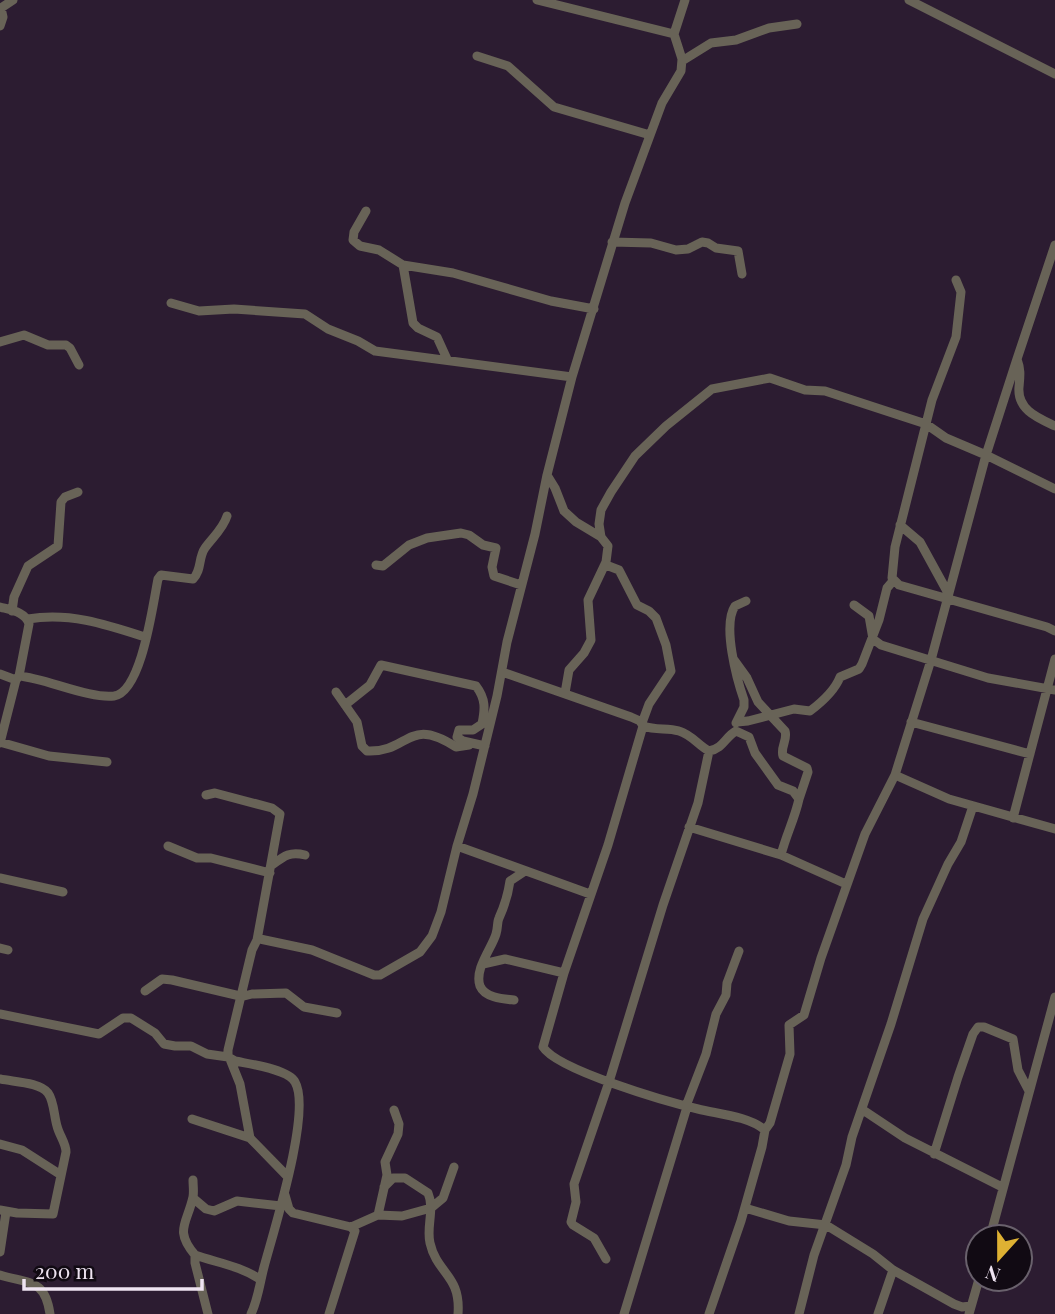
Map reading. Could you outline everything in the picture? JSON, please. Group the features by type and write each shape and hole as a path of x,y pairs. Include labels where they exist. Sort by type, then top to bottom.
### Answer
{"street":[{"path":"0,26 3,17 1,8 13,0"},
{"path":"537,0 674,34"},
{"path":"257,940 291,944 312,950 374,975 385,973 420,952 432,936 474,794 572,377 612,242 650,135 662,103 681,71 682,61 674,34 680,23 685,0"},
{"path":"909,0 1055,74"},
{"path":"682,61 711,43 736,40 769,28 797,24"},
{"path":"477,56 508,66 554,107 650,135"},
{"path":"366,211 354,232 353,240 360,246 379,250 403,265 453,273 551,301 594,309"},
{"path":"612,242 651,243 676,250 688,249 702,242 709,243 716,248 738,251 742,274"},
{"path":"710,1313 745,1208 765,1130 774,1110 790,1054 789,1024 804,1015 846,884 865,834 895,775 931,660 986,454 1055,245"},
{"path":"403,265 413,323 437,337 447,359"},
{"path":"1045,272 1055,276"},
{"path":"737,722 794,709 810,711 818,706 841,677 859,669 862,664 873,639 887,588 893,581 895,547 932,400 956,337 961,292 956,280"},
{"path":"171,303 199,311 233,309 305,314 328,329 375,351 572,377"},
{"path":"0,342 23,335 48,345 66,345 71,348 79,365"},
{"path":"1017,359 1021,374 1019,398 1025,408 1055,426"},
{"path":"601,537 601,510 631,461 672,420 712,389 756,380 776,379 805,390 825,391 926,424 946,438 986,454 1055,489"},
{"path":"547,475 564,512 601,537 608,546 606,565 588,600 591,640 569,670 565,693"},
{"path":"12,611 14,597 28,566 58,546 61,502 65,497 78,492"},
{"path":"0,674 115,696 125,690 134,678 158,579 166,574 194,579 206,546 222,528 227,516"},
{"path":"900,525 920,542 948,595"},
{"path":"376,565 383,566 409,545 427,538 461,533 483,545 496,548 492,567 494,576 521,585"},
{"path":"606,565 619,570 637,605 653,614 666,645 671,671 649,704 608,845 564,973 543,1047 552,1058 609,1082 687,1107 754,1123 765,1130"},
{"path":"893,581 904,587 948,595 1055,631"},
{"path":"709,751 720,748 731,734 744,707 734,660 731,616 735,606 746,601"},
{"path":"854,605 869,616 873,639 881,645 988,678 1051,690"},
{"path":"0,607 28,619 74,617 116,626 145,637"},
{"path":"28,619 17,678 0,742 49,756 107,762"},
{"path":"1013,818 1051,690 1055,659"},
{"path":"734,660 747,678 753,695 785,731 787,736 783,756 807,768 808,772 781,855"},
{"path":"345,705 370,685 381,664 476,686 486,706 482,724 473,730 459,730 457,737 485,746"},
{"path":"502,672 565,693 654,730 679,731 691,736 709,751"},
{"path":"336,692 357,722 362,746 367,751 390,747 418,734 429,733 456,747 474,743"},
{"path":"911,722 1030,754"},
{"path":"731,734 742,732 749,737 755,753 778,785 793,791 799,799"},
{"path":"607,1259 594,1238 573,1226 571,1217 576,1202 574,1184 698,803 709,751"},
{"path":"895,775 949,799 1055,829"},
{"path":"206,795 215,793 272,808 279,814 257,940 252,950 228,1050 240,1084 250,1138"},
{"path":"799,1314 814,1255 846,1166 852,1137 923,919 961,842 973,806"},
{"path":"689,827 781,855 846,884"},
{"path":"168,846 197,858 271,869"},
{"path":"457,846 590,894"},
{"path":"271,869 287,854 305,855"},
{"path":"514,1000 497,998 480,985 486,951 496,934 510,881 525,871"},
{"path":"0,878 63,892"},
{"path":"624,1314 687,1107 706,1054 713,1021 726,995 727,983 739,951"},
{"path":"483,964 505,959 564,973"},
{"path":"145,991 162,979 240,996 286,993 304,1007 337,1013"},
{"path":"993,1223 1055,997"},
{"path":"0,1014 99,1034 123,1018 131,1018 155,1033 164,1044 191,1045 207,1054 283,1072 295,1081 298,1114 288,1177 251,1314"},
{"path":"934,1154 958,1077 978,1027 1013,1038 1018,1070 1029,1091"},
{"path":"0,1079 41,1088 49,1094 57,1129 66,1145 53,1214 3,1211 0,1252"},
{"path":"378,1215 387,1175 385,1162 398,1134 399,1124 394,1110"},
{"path":"863,1110 905,1138 1002,1187"},
{"path":"192,1119 250,1138 288,1177"},
{"path":"0,1144 22,1150 61,1175"},
{"path":"351,1227 378,1215 402,1216 431,1208 443,1198 447,1180 454,1167"},
{"path":"384,1187 393,1178 405,1178 428,1193 431,1208 429,1240 436,1261 450,1276 454,1286 458,1300 457,1314"},
{"path":"193,1180 193,1198 182,1234 195,1255 208,1314"},
{"path":"285,1192 289,1209 293,1213 351,1227 355,1231 329,1314"},
{"path":"193,1198 206,1209 214,1211 237,1201 281,1206"},
{"path":"745,1208 789,1221 827,1224 893,1270 970,1310 975,1293"},
{"path":"195,1255 224,1262 261,1280"},
{"path":"878,1314 893,1270"},
{"path":"0,1275 37,1286 44,1291 50,1314"},
{"path":"949,1314 960,1306"}]}
